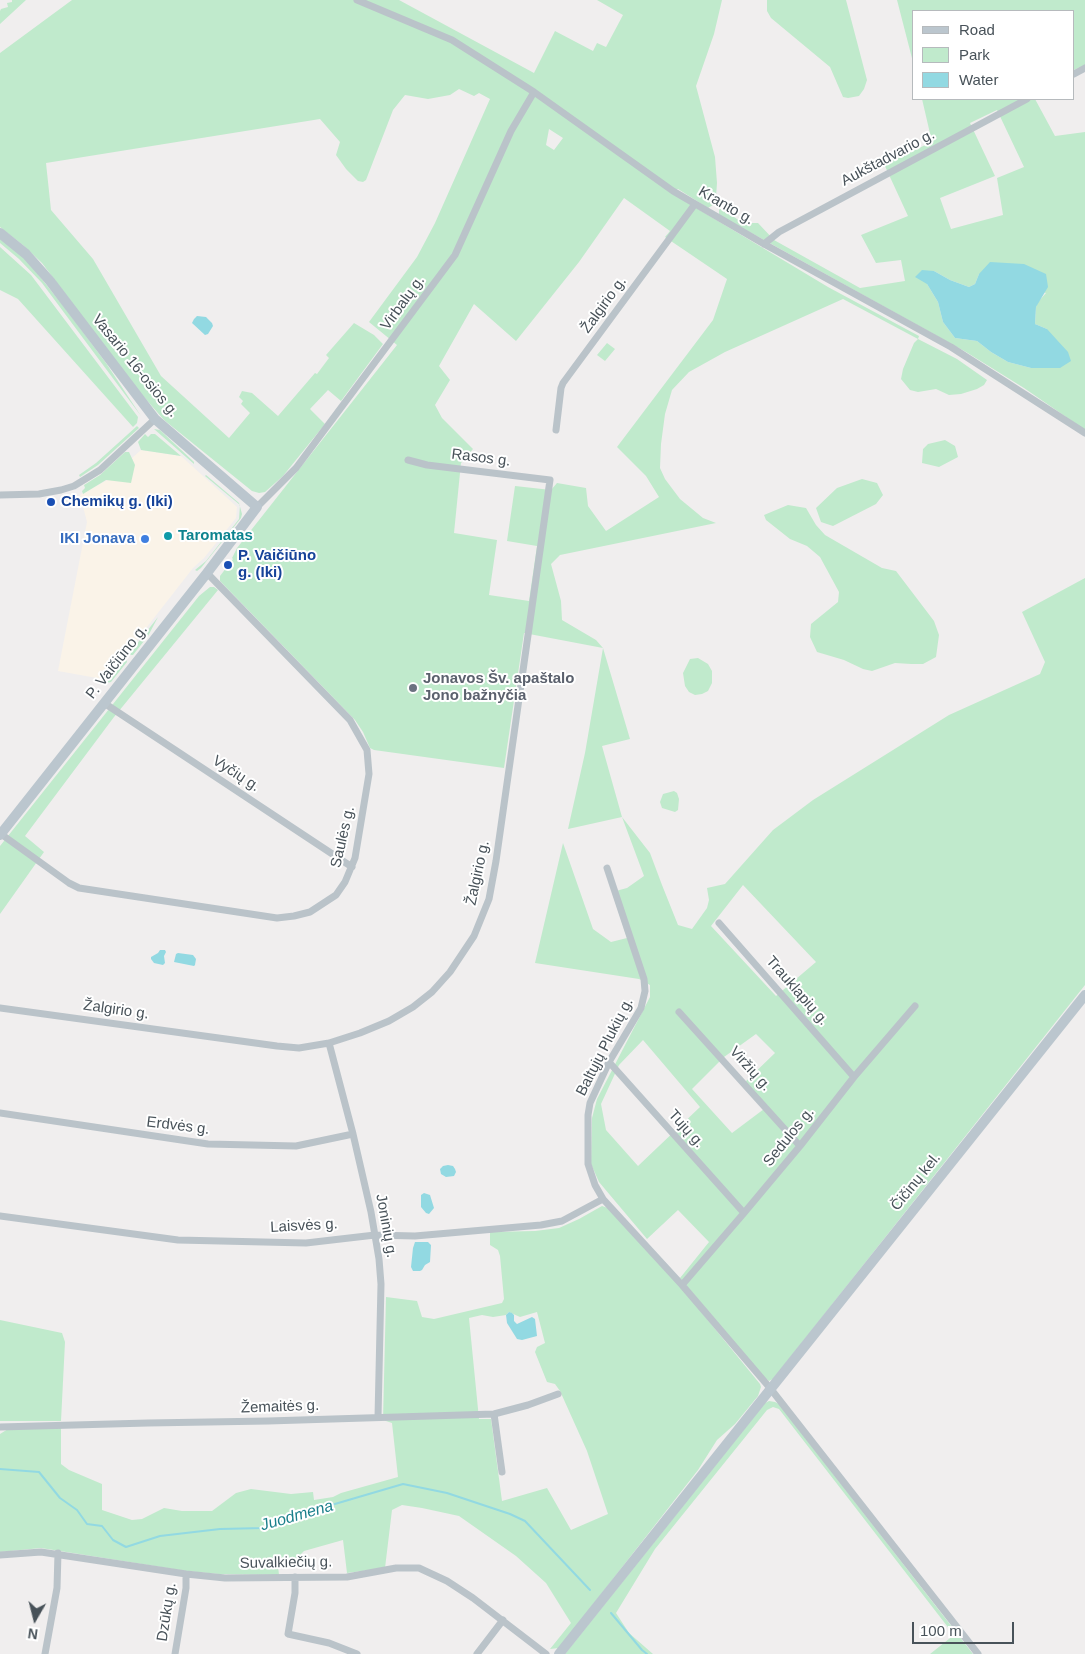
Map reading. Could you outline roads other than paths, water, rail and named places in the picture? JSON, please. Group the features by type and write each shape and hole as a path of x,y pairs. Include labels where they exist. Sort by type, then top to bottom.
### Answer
{"main road":[{"name":"Vasario 16-osios g.","path":"0,233 26,254 50,281 155,419 257,507"},
{"name":"P. Vaičiūno g.","path":"0,834 257,507"},
{"name":"Čičinų kel.","path":"559,1654 1085,996"}],"street":[{"name":"Kranto g.","path":"358,0 452,40 534,92 629,161 695,204 951,347 1085,433"},
{"name":"Virbalų g.","path":"257,507 296,468 450,263 460,245 511,131 534,92"},
{"name":"Aukštadvario g.","path":"764,244 779,232 1025,100"},
{"name":"Žalgirio g.","path":"556,430 563,383 695,204"},
{"path":"0,495 39,494 74,486 100,470 155,419"},
{"name":"Rasos g.","path":"408,460 427,465 550,480"},
{"name":"Žalgirio g.","path":"0,1008 299,1048 329,1043 389,1021 413,1007 432,992 450,972 474,936 489,899 550,480"},
{"name":"Saulės g.","path":"0,834 69,883 79,888 277,918 310,912 325,904 336,895 345,882 355,858 369,774 367,750 350,720 207,573"},
{"name":"Vyčių g.","path":"104,703 352,867"},
{"name":"Baltųjų Plukių g.","path":"607,868 644,979 645,991 641,1008 610,1062 590,1103 588,1115 588,1164 595,1185 603,1199 682,1284 770,1388 978,1654"},
{"name":"Trauklapių g.","path":"719,923 854,1077"},
{"name":"Sedulos g.","path":"682,1284 744,1213 854,1077 915,1006"},
{"name":"Viržių g.","path":"679,1012 800,1146"},
{"name":"Joninių g.","path":"329,1043 353,1134 380,1259 378,1417"},
{"name":"Tujų g.","path":"610,1062 744,1213"},
{"name":"Erdvės g.","path":"0,1113 208,1144 296,1146 353,1134"},
{"name":"Laisvės g.","path":"0,1216 178,1240 306,1243 376,1235 415,1236 542,1225 562,1221 603,1199"},
{"name":"Žemaitės g.","path":"0,1427 494,1414 528,1405 558,1394"},
{"path":"494,1414 502,1472"},
{"name":"Suvalkiečių g.","path":"0,1555 33,1552 58,1553 186,1574 225,1578 348,1577 396,1568 419,1568 447,1581 503,1620 546,1654"},
{"path":"46,1654 56,1588 58,1553"},
{"name":"Dzūkų g.","path":"174,1654 186,1588 186,1574"},
{"path":"295,1577 295,1593 288,1634 329,1643 357,1654"},
{"path":"477,1654 503,1620"}],"water":[{"path":"990,262 1024,264 1046,274 1048,287 1036,307 1035,324 1047,329 1068,352 1071,361 1060,368 1031,368 1008,362 977,341 955,338 943,322 938,302 927,284 915,277 922,270 934,271 950,280 969,287 975,284 979,274"},
{"path":"197,316 206,317 212,323 213,326 208,334 205,335 192,323"},
{"path":"160,950 165,950 166,952 163,965 154,963 151,959"},
{"path":"178,953 193,955 196,959 195,965 174,962"},
{"path":"448,1165 453,1166 455,1169 454,1176 446,1177 441,1174 440,1169"},
{"path":"424,1193 430,1195 434,1208 429,1214 421,1207 421,1195"},
{"path":"415,1242 428,1242 431,1245 430,1262 420,1271 413,1271 411,1267"},
{"path":"509,1312 514,1315 514,1321 517,1324 532,1317 535,1319 537,1336 522,1340 517,1339 507,1323 506,1315"}],"waterway":[{"name":"Juodmena","path":"0,1469 39,1472 60,1498 77,1510 87,1524 102,1526 113,1540 126,1547 160,1536 220,1529 264,1528 311,1511 403,1484 447,1493 510,1514 525,1521 590,1590"},
{"name":"Juodmena","path":"611,1613 647,1654"}],"place":[{"name":"Chemikų g. (Iki)","path":"51,502"},
{"name":"Taromatas","path":"168,536"},
{"name":"IKI Jonava","path":"145,539"},
{"name":"P. Vaičiūno g. (Iki)","path":"228,565"},
{"name":"Jonavos Šv. apaštalo Jono bažnyčia","path":"413,688"}]}
